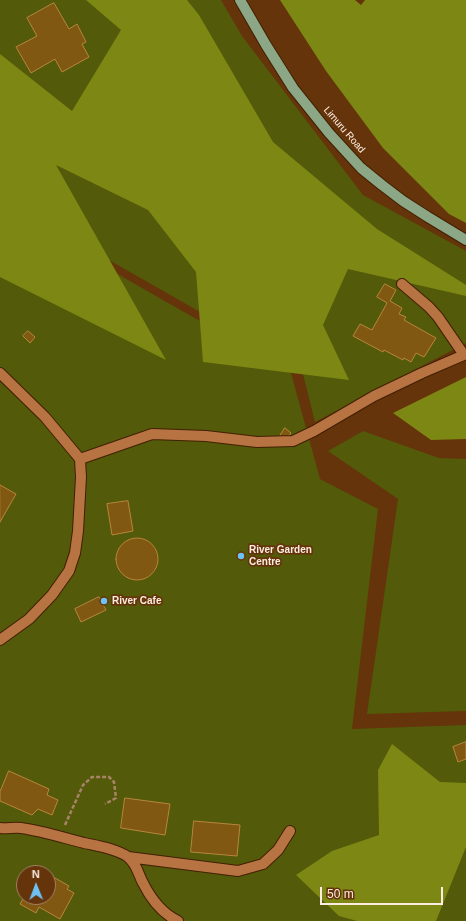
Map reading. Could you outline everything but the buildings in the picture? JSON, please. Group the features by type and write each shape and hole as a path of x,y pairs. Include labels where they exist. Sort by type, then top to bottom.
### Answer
{"main road":[{"name":"Limuru Road","path":"240,0 293,88 329,133 361,168 428,218 466,240"}],"street":[{"path":"80,459 152,434 206,436 256,442 293,442 374,396 422,373 465,355 438,317 429,307 402,284"},
{"path":"0,373 45,417 80,459 81,477 76,553 69,571 52,595 29,619 0,640"},
{"path":"0,828 19,828 40,831 115,850 128,857 136,865 152,900 170,918 178,921"},
{"path":"128,857 238,870 262,864 278,850 290,831"}],"path":[{"path":"59,836 83,785 92,777 109,777 114,782 116,798 106,804"}],"green space":[{"path":"0,0 221,0 242,36 363,195 466,251 466,343 315,422 302,370 0,198"},
{"path":"86,0 187,0 199,15 273,142 377,229 466,285 466,296 348,269 323,325 349,380 203,362 196,272 148,210 56,165 166,360 0,277 0,54 72,111 121,30"},
{"path":"280,0 355,0 361,5 365,0 466,0 466,223 449,214 383,148 326,71"},
{"path":"0,207 291,373 320,479 378,509 352,729 466,725 466,921 0,921"},
{"path":"466,377 466,439 431,440 393,413"},
{"path":"363,431 439,458 466,459 466,711 367,714 398,499 328,451"},
{"path":"392,744 440,782 466,783 466,847 436,921 357,921 339,916 296,875 332,851 379,835 378,770"}],"place":[{"name":"River Garden Centre","path":"241,556"},
{"name":"River Cafe","path":"104,601"}]}
